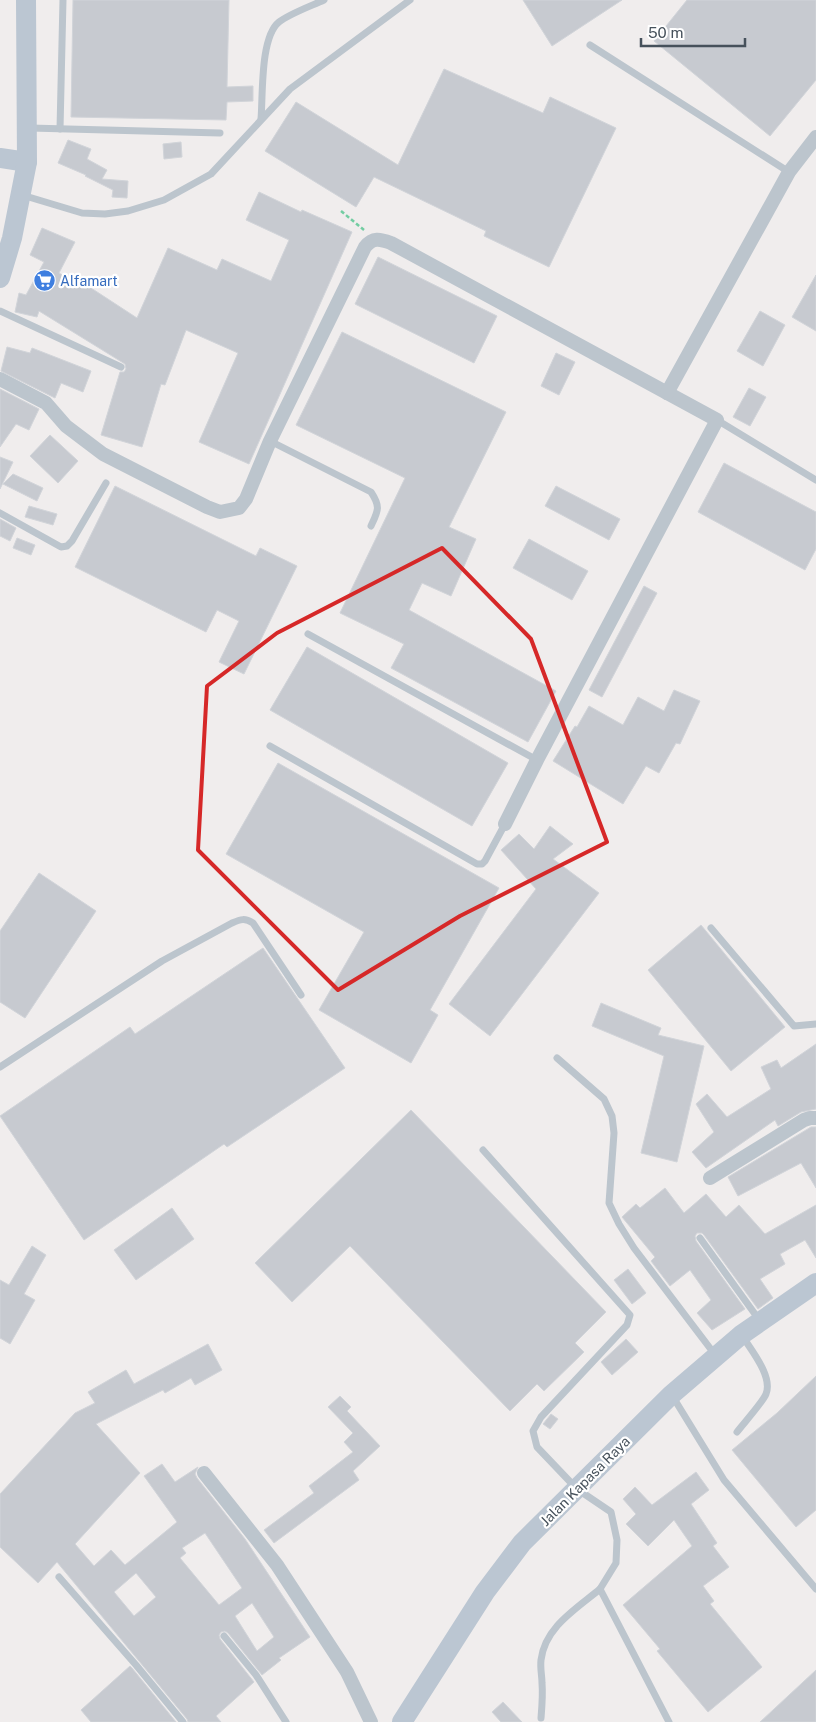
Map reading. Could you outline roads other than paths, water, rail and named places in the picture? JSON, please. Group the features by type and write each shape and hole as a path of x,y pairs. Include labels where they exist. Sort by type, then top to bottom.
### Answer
{"main road":[{"path":"0,278 12,238 27,162 26,0"},
{"path":"0,158 27,162"},
{"name":"Jalan Kapasa Raya","path":"402,1722 490,1585 522,1543 671,1395 741,1335 816,1283"}],"street":[{"path":"667,392 789,172 816,137"},
{"path":"0,379 46,403 66,426 103,454 207,507 220,512 239,508 246,499 270,441 365,247 370,241 375,239 391,243 717,420 505,824"},
{"path":"710,1178 804,1120 816,1118"},
{"path":"204,1474 277,1565 347,1672 371,1722"}],"lane":[{"path":"60,129 63,0"},
{"path":"261,120 266,52 269,37 278,22 324,0"},
{"path":"22,195 82,213 105,214 128,211 164,200 211,174 290,89 410,0"},
{"path":"590,44 789,172"},
{"path":"27,128 220,133"},
{"path":"0,311 121,367"},
{"path":"717,420 816,480"},
{"path":"270,441 371,492 378,502 377,513 371,526"},
{"path":"0,513 61,547 67,546 72,541 106,483"},
{"path":"308,634 537,760"},
{"path":"270,746 477,864 482,864 485,861 505,824"},
{"path":"0,1067 162,961 232,922 242,919 253,923 301,994"},
{"path":"711,928 794,1026 816,1024"},
{"path":"557,1058 604,1098 612,1116 614,1133 609,1203 619,1224 634,1248 716,1356"},
{"path":"483,1150 630,1315 627,1325 541,1417 533,1431 537,1446 577,1489 611,1512 617,1540 616,1563 600,1589 554,1628 546,1641 540,1662 543,1700 541,1718"},
{"path":"700,1238 760,1321"},
{"path":"737,1432 766,1394 767,1380 759,1362 741,1335"},
{"path":"671,1395 724,1480 816,1589"},
{"path":"58,1577 136,1665 183,1722"},
{"path":"600,1589 669,1722"},
{"path":"224,1636 256,1675 286,1722"}],"place":[{"name":"Alfamart","path":"44,281"}]}
